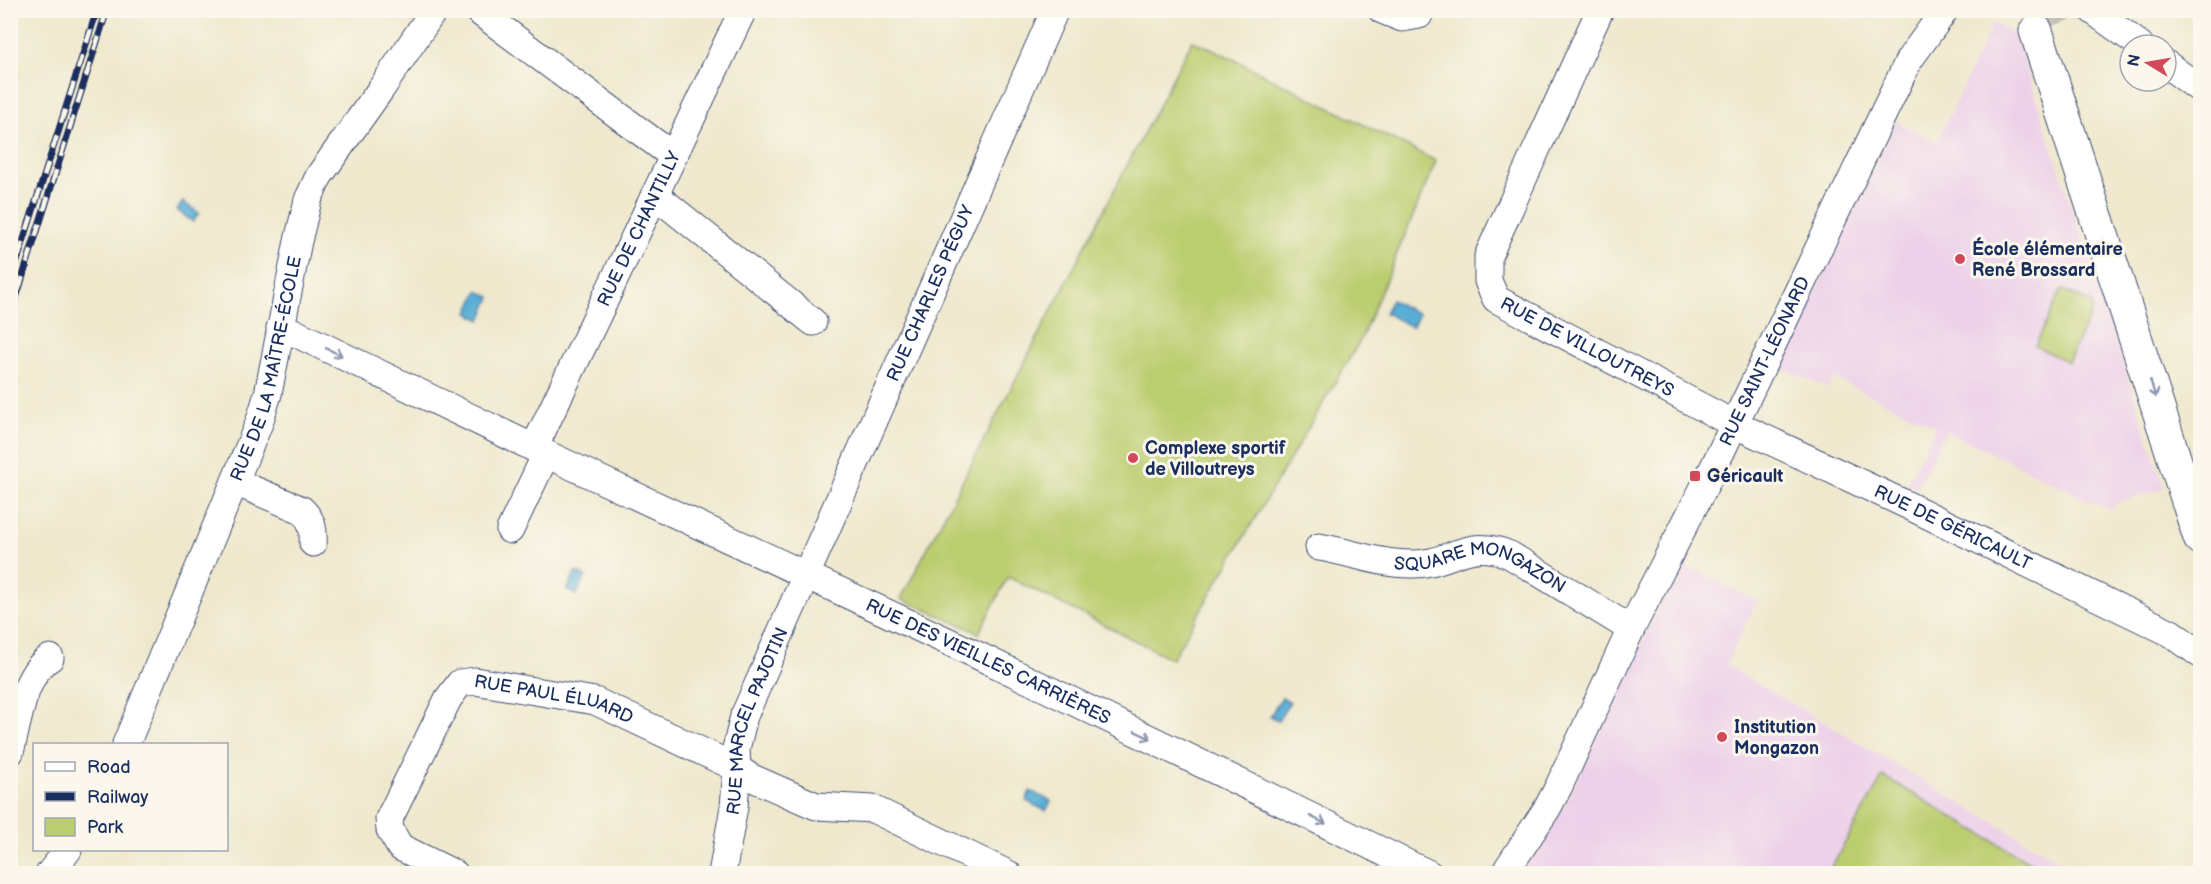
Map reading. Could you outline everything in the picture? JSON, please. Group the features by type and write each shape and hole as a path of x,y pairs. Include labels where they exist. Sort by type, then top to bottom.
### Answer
{"main road":[{"path":"2200,464 2046,28 2200,538"}],"street":[{"name":"RUE DE LA MAÎTRE-ÉCOLE","path":"126,743 259,423 268,394 303,215 315,184 434,10"},
{"path":"477,10 673,156"},
{"name":"RUE DE CHANTILLY","path":"540,451 654,196 743,10"},
{"name":"RUE CHARLES PÉGUY","path":"805,575 1055,10"},
{"path":"1382,10 1402,18 1419,15"},
{"name":"RUE DE VILLOUTREYS","path":"1600,10 1488,256 1488,281 1496,299 1734,424"},
{"name":"RUE SAINT-LÉONARD","path":"1504,873 1553,797 1631,629 1734,424 1909,60 1945,10"},
{"path":"2092,10 2124,33"},
{"path":"2178,72 2200,88"},
{"path":"654,196 813,322"},
{"name":"RUE DES VIEILLES CARRIÈRES","path":"280,328 293,332 1429,873"},
{"name":"RUE DE GÉRICAULT","path":"1734,424 2171,633 2200,654"},
{"path":"510,530 540,451"},
{"path":"235,482 302,510 314,529 313,543"},
{"name":"SQUARE MONGAZON","path":"1319,547 1381,562 1411,564 1427,564 1479,547 1500,550 1631,629"},
{"name":"RUE MARCEL PAJOTIN","path":"722,873 734,807 736,749 744,716 805,575"},
{"path":"2171,633 2188,633 2200,628"},
{"path":"10,752 30,679 38,666 50,658"},
{"name":"RUE PAUL ÉLUARD","path":"455,873 400,847 390,830 389,819 448,699 460,683 467,681 489,683 595,701 737,768"},
{"path":"737,768 750,777 816,806 873,809 1008,873"},
{"path":"50,873 66,851"}],"shaded area":[{"name":"École élémentaire René Brossard","path":"1993,23 2015,34 2164,488 2115,504 2111,511 1946,431 1916,488 1907,484 1935,426 1834,378 1828,388 1780,368 1895,121 1937,142"},
{"name":"Institution Mongazon","path":"1680,563 1757,601 1726,665 2080,873 1520,874 1563,809"}],"green space":[{"name":"Complexe sportif de Villoutreys","path":"1192,41 1211,48 1436,161 1361,339 1172,659 1008,577 979,633 901,599"},
{"path":"2062,289 2091,303 2093,309 2068,362 2035,346"},
{"path":"1883,776 2048,873 1828,873"}],"water":[{"path":"183,202 199,213 193,222 177,210"},
{"path":"478,291 491,297 481,320 468,313"},
{"path":"1391,300 1419,314 1412,327 1385,313"},
{"path":"576,572 586,577 576,595 567,590"},
{"path":"1282,697 1290,702 1278,721 1270,716"},
{"path":"1030,791 1051,801 1046,811 1026,801"}],"tunnel":[{"path":"2050,10 2055,25"}],"railway":[{"path":"10,283 97,10"},
{"path":"10,317 107,10"}],"place":[{"name":"École élémentaire René Brossard","path":"1960,259"},
{"name":"Complexe sportif de Villoutreys","path":"1133,458"},
{"name":"Géricault","path":"1695,476"},
{"name":"Institution Mongazon","path":"1722,737"}]}
